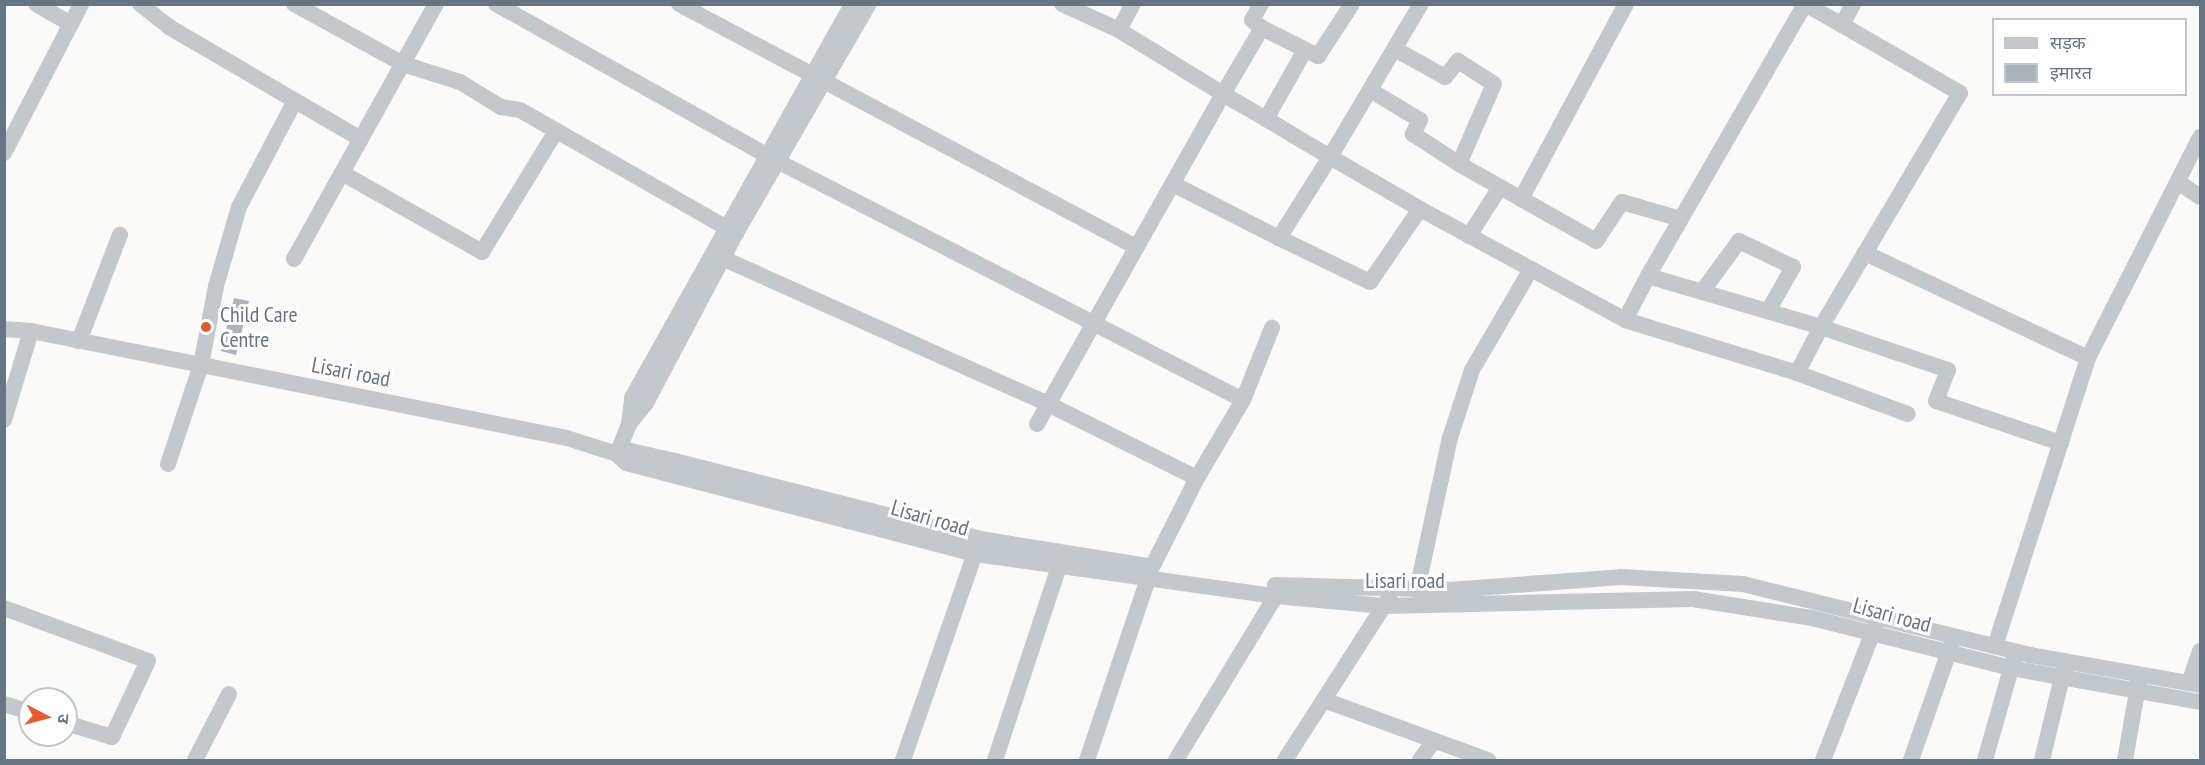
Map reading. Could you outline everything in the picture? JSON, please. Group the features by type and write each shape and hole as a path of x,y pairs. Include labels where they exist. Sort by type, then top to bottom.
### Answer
{"street":[{"path":"36,4 71,24"},
{"path":"4,153 81,4"},
{"path":"140,4 169,27 361,139"},
{"path":"294,4 403,64 460,82 501,107 520,110 555,133 731,230"},
{"path":"294,259 436,4"},
{"path":"496,4 773,158 1243,400"},
{"path":"680,4 817,80 1137,247"},
{"path":"1062,4 1119,30 1223,94 1420,209 1625,320 1797,373 1908,414"},
{"path":"1119,30 1133,4"},
{"path":"1261,4 1252,20 1262,28 1318,56 1352,4"},
{"path":"1279,238 1421,4"},
{"path":"1521,199 1626,4"},
{"path":"1842,25 1853,4"},
{"path":"1625,320 1648,276 1806,5 1960,93 1821,327 1797,373"},
{"path":"617,454 629,424 646,403 669,345 731,230 858,10"},
{"path":"1037,424 1262,28"},
{"path":"1395,49 1445,77 1458,61 1494,84 1459,164"},
{"path":"1266,119 1305,50"},
{"path":"1370,90 1420,120 1413,134 1459,164 1596,242 1622,202 1682,219"},
{"path":"168,464 201,365 216,286 239,207 295,101"},
{"path":"342,173 482,252 555,133"},
{"path":"1995,646 2088,358 2200,137"},
{"path":"2178,182 2200,196"},
{"path":"1173,184 1370,282 1420,209"},
{"path":"1469,236 1500,187"},
{"path":"669,345 722,258 731,230"},
{"path":"79,341 120,235"},
{"path":"1702,292 1739,241 1793,267 1768,311"},
{"path":"1865,253 2088,358"},
{"path":"722,258 1048,404 1197,478"},
{"path":"1417,590 1450,438 1472,370 1531,269"},
{"path":"1648,276 1821,327 1948,370 1936,401 2061,443"},
{"path":"1087,760 1150,572 1197,478 1243,400 1272,328"},
{"name":"Lisari road","path":"4,329 31,331 567,438 617,454 626,463 978,546 1061,560 1384,606 1693,600 1954,636 1995,646 2013,659"},
{"path":"4,420 31,331"},
{"path":"903,760 978,546"},
{"path":"995,760 1061,560"},
{"name":"Lisari road","path":"1279,591 1417,590 1621,577 1743,584 1876,625 1948,653 2013,659 2064,669 2138,691 2200,702"},
{"path":"1286,760 1395,590"},
{"path":"1176,760 1279,591"},
{"path":"4,608 148,661 112,737 78,727"},
{"path":"1823,760 1876,625"},
{"path":"1911,760 1954,636"},
{"path":"2195,684 2200,651"},
{"path":"1985,760 2013,659"},
{"path":"2042,760 2064,669"},
{"name":"Lisari road","path":"2064,669 2140,674 2195,684"},
{"path":"2125,760 2140,674"},
{"path":"195,760 229,694"},
{"path":"1324,700 1488,760"},
{"path":"1420,760 1434,741"}],"building":[{"path":"234,298 249,301 236,355 221,351"}],"place":[{"name":"Child Care Centre","path":"206,327"}]}
